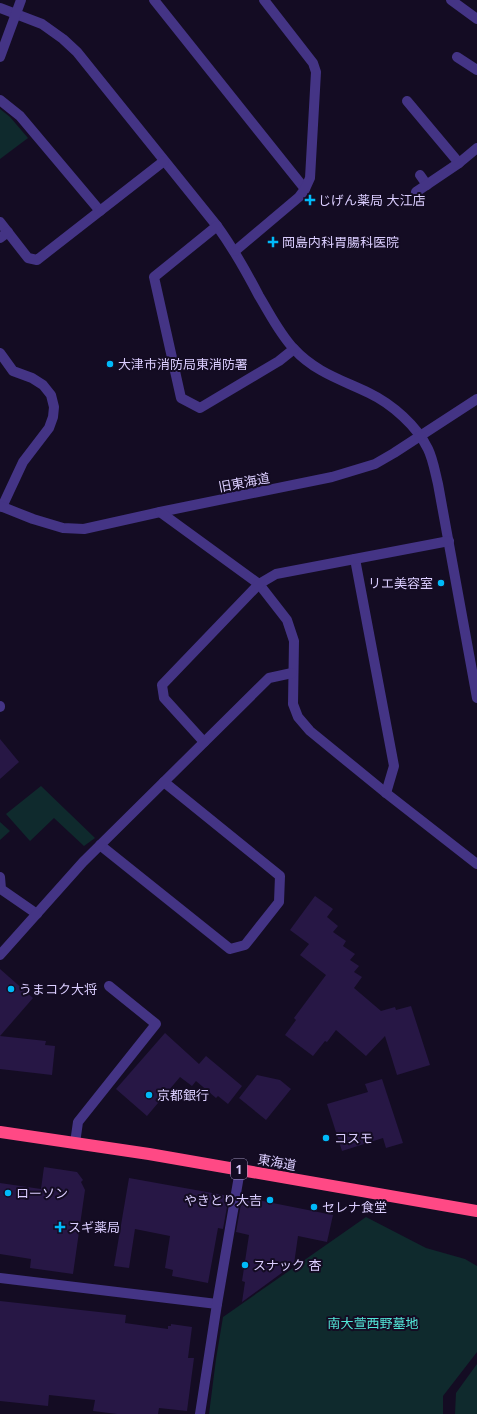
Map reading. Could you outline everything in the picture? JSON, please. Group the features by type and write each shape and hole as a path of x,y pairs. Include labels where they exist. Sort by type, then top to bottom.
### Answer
{"highway":[{"name":"東海道","path":"0,1132 149,1154 477,1211"}],"street":[{"path":"0,57 21,0"},
{"path":"154,0 305,189"},
{"path":"235,251 299,197 310,178 316,72 313,63 264,0"},
{"path":"451,0 477,19"},
{"path":"0,8 42,24 63,39 77,52 217,226 235,251 280,333 294,349 306,361 322,372 384,401 398,412 420,436 428,449 438,484 477,698"},
{"path":"457,57 477,70"},
{"path":"0,100 20,116 100,211"},
{"path":"407,101 459,163"},
{"path":"416,192 459,163 477,148"},
{"path":"0,222 4,235 28,258 37,260 164,160"},
{"path":"420,175 428,185"},
{"path":"217,226 154,277 181,398 200,408 279,361 294,349"},
{"path":"0,353 13,370 43,385 51,395 54,407 53,417 49,428 23,462 1,507"},
{"name":"旧東海道","path":"1,507 63,528 84,529 332,477 375,464 477,399"},
{"path":"160,512 260,584 287,620 294,641 292,673 293,704 298,717 310,731 477,864"},
{"path":"204,742 164,698 162,685 260,584 276,574 449,541"},
{"path":"355,559 394,766 386,793"},
{"path":"0,955 83,862 269,678 292,673"},
{"path":"100,845 230,949 245,945 279,902 280,876 164,782"},
{"path":"0,877 1,889 37,914"},
{"path":"75,1143 78,1122 156,1024 109,986"},
{"path":"200,1414 240,1170"},
{"path":"0,1278 217,1304"}],"green space":[{"path":"0,109 10,117 28,138 0,159"},
{"path":"41,786 95,838 84,846 54,818 30,841 6,814"},
{"path":"0,822 10,831 0,840"},
{"name":"南大萱西野墓地","path":"366,1217 426,1248 465,1259 477,1266 477,1352 443,1396 443,1414 209,1414 223,1317"},
{"path":"477,1364 477,1414 455,1414 456,1393"}],"building":[{"path":"0,739 19,762 0,779"},
{"path":"315,896 333,909 327,917 338,926 333,932 346,941 343,946 355,954 350,960 359,966 354,972 362,977 354,988 381,1011 395,1007 396,1010 411,1006 430,1065 397,1075 385,1036 366,1056 336,1030 327,1042 325,1041 313,1056 285,1035 296,1020 294,1018 326,975 300,955 309,944 290,930"},
{"path":"0,969 33,998 0,1036"},
{"path":"165,1033 199,1064 206,1056 242,1086 228,1104 218,1096 216,1098 196,1081 192,1086 180,1077 147,1116 116,1089"},
{"path":"0,1036 46,1041 45,1045 55,1046 52,1075 0,1069"},
{"path":"257,1075 280,1080 291,1089 266,1120 239,1098"},
{"path":"382,1079 403,1143 386,1148 383,1138 342,1151 327,1104 368,1092 365,1084"},
{"path":"44,1167 77,1172 83,1180 81,1182 85,1190 73,1274 30,1268 31,1259 0,1254 0,1183 41,1189"},
{"path":"129,1178 229,1196 223,1229 218,1228 208,1283 172,1276 173,1270 165,1268 170,1236 135,1229 129,1268 114,1266"},
{"path":"242,1198 333,1215 327,1242 298,1236 294,1264 242,1302 245,1282 242,1281 249,1235 236,1232"},
{"path":"0,1301 126,1315 125,1323 168,1329 168,1326 171,1326 171,1324 192,1327 188,1358 194,1358 187,1411 159,1408 158,1414 117,1414 93,1411 95,1400 49,1395 48,1406 0,1401"}],"place":[{"name":"じげん薬局 大江店","path":"310,200"},
{"name":"岡島内科胃腸科医院","path":"273,242"},
{"name":"大津市消防局東消防署","path":"110,364"},
{"name":"リエ美容室","path":"441,583"},
{"name":"うまコク大将","path":"11,989"},
{"name":"京都銀行","path":"149,1095"},
{"name":"コスモ","path":"326,1138"},
{"name":"ローソン","path":"8,1193"},
{"name":"やきとり大吉","path":"270,1200"},
{"name":"セレナ食堂","path":"314,1207"},
{"name":"スギ薬局","path":"60,1227"},
{"name":"スナック 杏","path":"245,1265"}]}
